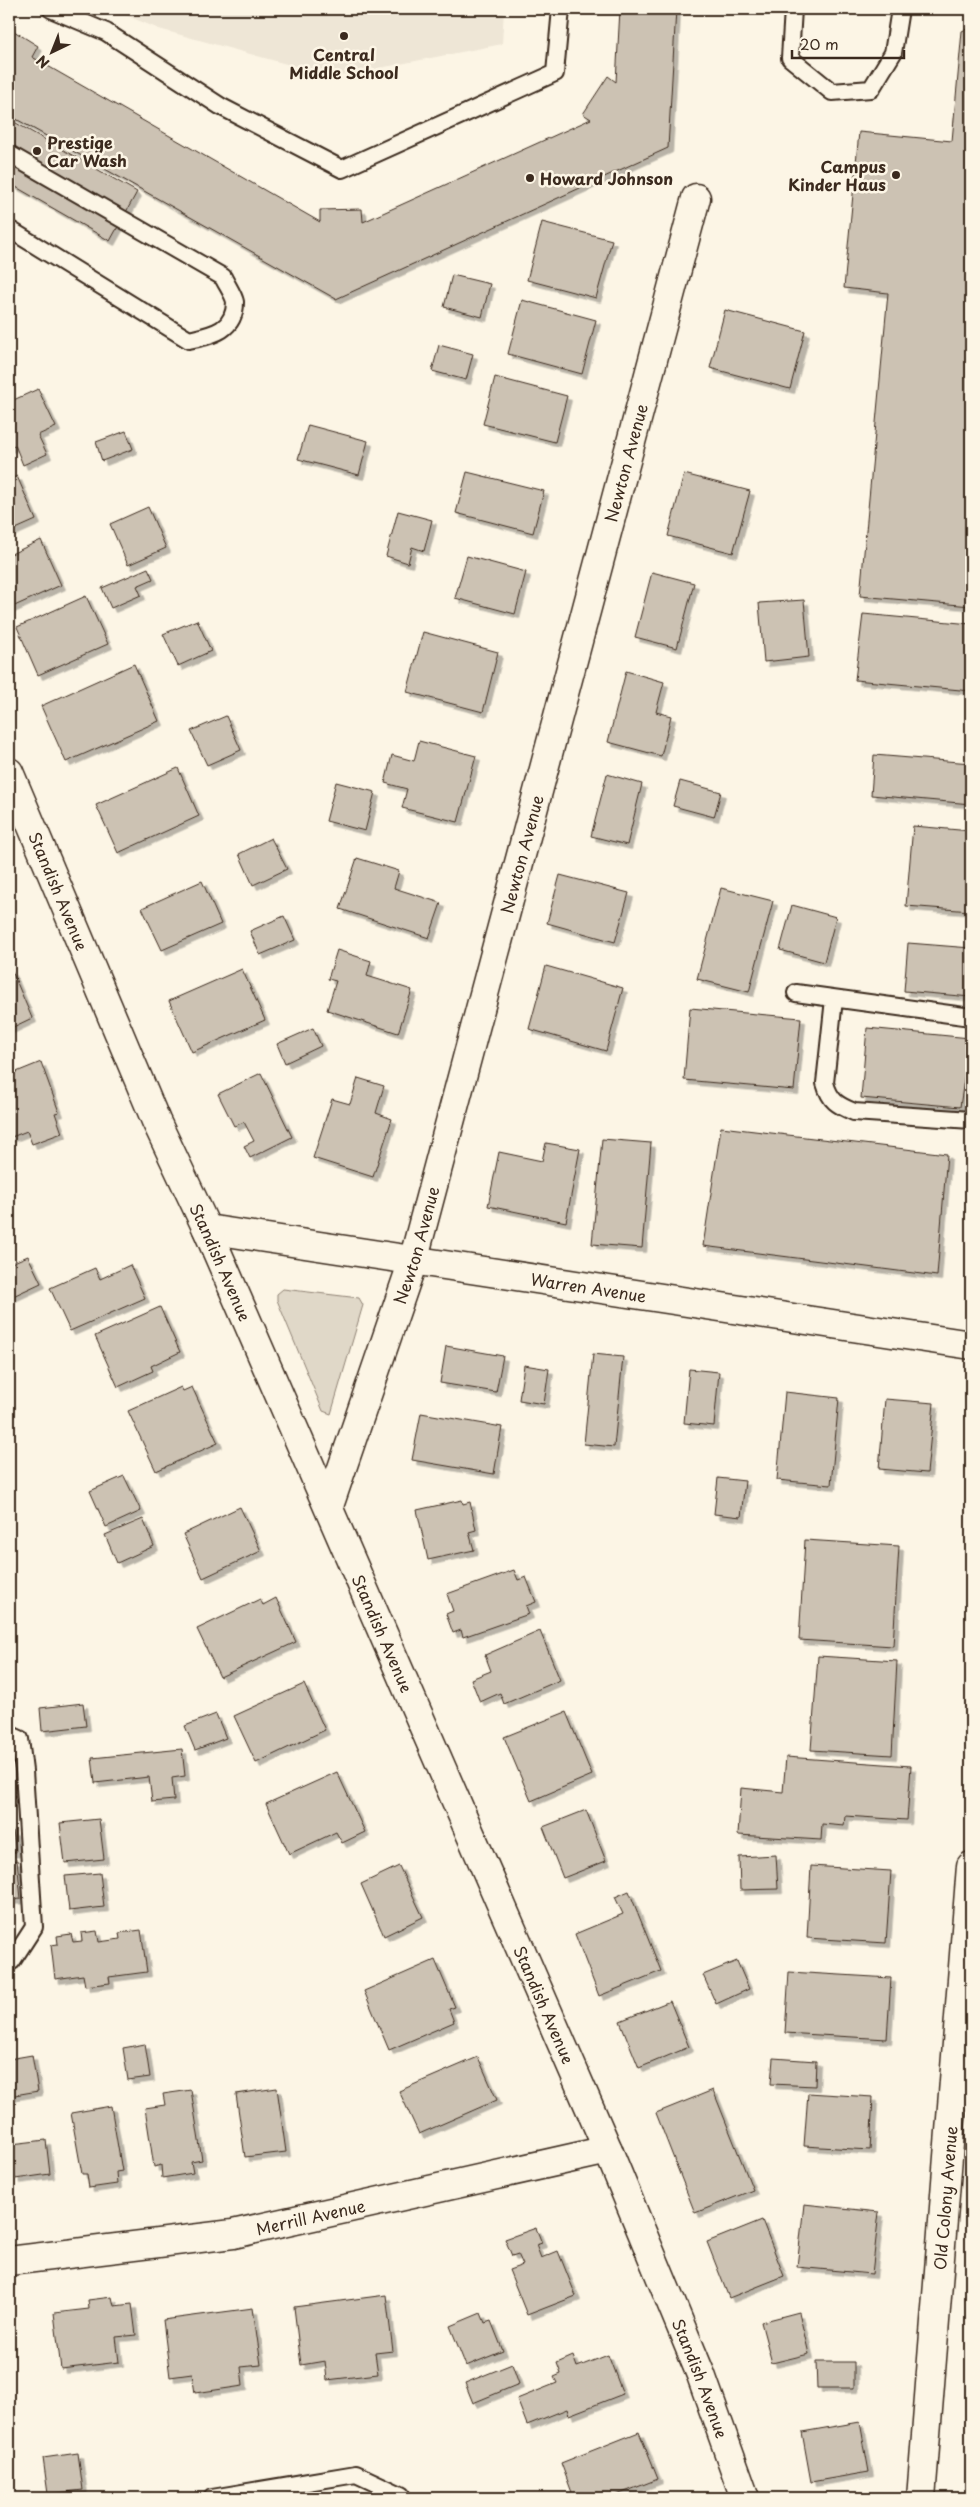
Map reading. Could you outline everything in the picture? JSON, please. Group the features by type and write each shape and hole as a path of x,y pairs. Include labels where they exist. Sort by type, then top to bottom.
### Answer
{"street":[{"name":"Newton Avenue","path":"329,1506 413,1261 696,198"},
{"name":"Standish Avenue","path":"9,772 156,1121 207,1229 329,1506 608,2150 701,2374 745,2498"},
{"name":"Warren Avenue","path":"207,1229 376,1253 413,1261 971,1345"},
{"name":"Old Colony Avenue","path":"921,2498 963,2084 971,1866"},
{"name":"Merrill Avenue","path":"9,2261 233,2234 608,2150"}],"lane":[{"path":"51,9 106,32 220,106 342,169 555,73 561,9"},
{"path":"793,9 790,58 832,92 871,89 893,53 900,9"},
{"path":"9,154 223,277 235,300 231,320 216,335 189,340 9,229"},
{"path":"796,994 971,1017"},
{"path":"834,998 825,1083 829,1096 841,1106 854,1112 971,1120"},
{"path":"9,1734 20,1739 24,1771 34,1927 12,1961 9,1962"},
{"path":"212,2498 356,2474 400,2495 401,2498"}],"shaded area":[{"name":"Central Middle School","path":"111,9 504,9 502,44 334,77 159,29"},
{"path":"283,1289 359,1298 363,1305 331,1414 323,1411 277,1300 277,1294"}],"building":[{"name":"Howard Johnson","path":"620,9 676,9 668,148 336,299 9,115 9,28 38,46 32,57 320,222 320,210 362,209 363,222 591,119 583,114 608,76 616,82"},
{"path":"971,27 971,606 860,596 888,293 844,288 859,132 952,141 962,31"},
{"name":"Prestige Car Wash","path":"9,119 137,192 110,241 9,183"},
{"path":"542,222 612,240 596,298 527,280"},
{"path":"452,275 490,284 482,317 444,307"},
{"path":"522,300 596,320 582,374 508,354"},
{"path":"725,310 805,331 790,389 710,368"},
{"path":"439,345 473,354 466,380 432,371"},
{"path":"495,377 567,396 555,442 483,424"},
{"path":"38,389 56,427 38,435 47,454 23,465 15,445 9,448 9,402"},
{"path":"308,425 368,441 359,475 298,459"},
{"path":"126,431 133,449 102,461 96,442"},
{"path":"467,472 544,491 533,533 456,513"},
{"path":"684,474 750,491 733,553 668,536"},
{"path":"17,476 36,520 9,532 9,480"},
{"path":"148,507 166,548 128,565 110,524"},
{"path":"398,511 432,520 424,551 412,547 408,563 386,556"},
{"path":"41,540 61,585 10,608 9,555"},
{"path":"467,556 526,572 515,614 455,598"},
{"path":"148,568 153,579 137,586 141,595 111,608 102,588"},
{"path":"652,572 694,583 677,648 635,637"},
{"path":"86,596 108,644 38,675 17,627"},
{"path":"804,600 809,657 764,662 759,603"},
{"path":"863,614 971,624 971,691 855,680"},
{"path":"197,620 211,651 178,666 163,634"},
{"path":"423,632 498,652 483,712 407,692"},
{"path":"134,664 159,721 66,762 41,706"},
{"path":"626,671 664,682 656,712 671,716 661,756 608,742"},
{"path":"226,716 241,750 207,765 191,731"},
{"path":"419,741 476,756 458,822 402,808 407,789 385,783 392,755 414,761"},
{"path":"874,755 971,763 971,804 871,795"},
{"path":"178,768 199,816 118,853 96,805"},
{"path":"607,774 642,784 627,845 591,836"},
{"path":"680,781 721,792 714,817 673,806"},
{"path":"336,782 375,792 365,831 326,821"},
{"path":"913,826 971,831 971,911 906,906"},
{"path":"271,838 287,869 253,885 239,854"},
{"path":"357,858 399,871 394,888 441,903 429,938 340,909"},
{"path":"560,875 629,893 615,942 547,923"},
{"path":"202,881 221,924 162,950 142,908"},
{"path":"721,888 773,901 749,992 697,979"},
{"path":"792,905 836,917 824,962 780,950"},
{"path":"284,916 295,940 260,955 250,931"},
{"path":"908,943 971,948 971,997 904,991"},
{"path":"337,950 371,961 367,976 412,990 398,1033 327,1010 336,981 328,979"},
{"path":"546,966 623,988 606,1051 529,1029"},
{"path":"242,969 265,1020 192,1052 169,1001"},
{"path":"12,971 32,1018 9,1029 9,972"},
{"path":"690,1008 801,1018 794,1090 684,1080"},
{"path":"313,1028 321,1046 285,1063 277,1044"},
{"path":"867,1028 970,1038 960,1107 861,1098"},
{"path":"41,1062 59,1112 55,1113 62,1133 32,1144 27,1131 9,1138 9,1075"},
{"path":"261,1073 292,1137 250,1158 244,1146 254,1141 244,1122 234,1126 218,1094"},
{"path":"358,1078 384,1086 376,1113 392,1119 373,1177 313,1158 332,1099 350,1104"},
{"path":"721,1127 947,1154 937,1276 703,1246"},
{"path":"602,1139 651,1143 642,1248 592,1244"},
{"path":"546,1143 580,1149 566,1222 488,1206 499,1152 542,1161"},
{"path":"28,1256 41,1283 11,1297 9,1293 9,1264"},
{"path":"130,1265 145,1298 70,1331 50,1288 95,1268 100,1279"},
{"path":"160,1307 180,1352 151,1366 153,1371 118,1387 95,1336"},
{"path":"446,1346 503,1356 496,1392 440,1383"},
{"path":"593,1354 623,1357 614,1447 584,1444"},
{"path":"524,1365 549,1369 544,1404 519,1400"},
{"path":"689,1369 719,1372 714,1426 684,1423"},
{"path":"181,1387 183,1391 192,1387 218,1443 156,1471 128,1411"},
{"path":"785,1392 839,1398 831,1485 777,1480"},
{"path":"885,1399 934,1403 927,1473 879,1469"},
{"path":"421,1413 502,1427 494,1474 412,1460"},
{"path":"124,1476 141,1511 106,1527 90,1491"},
{"path":"718,1478 745,1481 741,1517 714,1514"},
{"path":"462,1500 463,1504 470,1502 476,1530 469,1532 474,1550 428,1560 417,1510"},
{"path":"240,1507 261,1551 203,1578 183,1534"},
{"path":"143,1519 154,1546 117,1563 105,1535"},
{"path":"805,1540 899,1546 893,1646 799,1640"},
{"path":"514,1570 518,1580 526,1577 536,1602 526,1606 529,1614 463,1637 461,1630 453,1633 446,1614 453,1611 447,1594"},
{"path":"276,1598 296,1642 220,1677 197,1629 260,1599 263,1605"},
{"path":"540,1631 560,1680 504,1704 500,1693 480,1702 471,1679 491,1671 485,1655"},
{"path":"818,1656 897,1661 892,1755 811,1750"},
{"path":"304,1684 325,1730 256,1763 234,1716"},
{"path":"83,1703 86,1726 42,1731 40,1708"},
{"path":"566,1712 592,1775 531,1801 504,1737"},
{"path":"216,1714 226,1738 195,1750 185,1726"},
{"path":"182,1749 185,1776 172,1778 174,1800 152,1802 149,1777 95,1783 92,1758"},
{"path":"786,1757 911,1766 907,1820 845,1816 844,1826 822,1824 821,1840 738,1835 741,1788 783,1792"},
{"path":"337,1772 365,1832 342,1843 336,1832 289,1854 266,1804"},
{"path":"586,1810 606,1861 563,1878 543,1827"},
{"path":"99,1819 104,1859 65,1863 60,1823"},
{"path":"13,1831 16,1852 9,1853 9,1832"},
{"path":"776,1855 778,1889 740,1890 739,1857"},
{"path":"17,1860 21,1899 9,1900 9,1861"},
{"path":"399,1866 423,1917 384,1936 361,1884"},
{"path":"811,1866 891,1871 886,1943 807,1938"},
{"path":"100,1873 104,1907 69,1911 65,1876"},
{"path":"629,1891 661,1971 599,1996 575,1934 623,1914 615,1897"},
{"path":"141,1930 147,1972 109,1977 110,1983 85,1986 83,1975 55,1979 51,1945 58,1944 57,1936 71,1934 73,1942 82,1941 81,1933 97,1931 99,1942 120,1939 119,1933"},
{"path":"435,1960 455,2007 449,2009 454,2022 389,2050 364,1991"},
{"path":"737,1961 749,1989 716,2004 703,1975"},
{"path":"789,1972 891,1978 887,2039 785,2033"},
{"path":"670,2001 689,2047 639,2068 620,2021"},
{"path":"145,2044 150,2077 128,2080 123,2048"},
{"path":"32,2055 38,2091 9,2096 9,2059"},
{"path":"478,2057 497,2100 419,2134 399,2091"},
{"path":"773,2058 816,2061 815,2086 771,2084"},
{"path":"277,2088 286,2152 245,2157 236,2094"},
{"path":"191,2090 202,2160 191,2162 193,2173 162,2178 161,2165 154,2167 145,2108 165,2105 163,2094"},
{"path":"713,2090 753,2190 695,2213 656,2113"},
{"path":"808,2093 873,2097 870,2150 804,2146"},
{"path":"111,2106 122,2171 116,2172 117,2184 89,2188 87,2174 82,2174 71,2113"},
{"path":"46,2140 50,2174 15,2179 11,2144"},
{"path":"804,2204 879,2212 872,2274 797,2267"},
{"path":"762,2220 784,2276 729,2298 707,2242"},
{"path":"536,2228 542,2243 536,2245 541,2258 558,2251 576,2296 527,2315 509,2270 523,2265 518,2254 512,2256 505,2239"},
{"path":"386,2295 393,2351 375,2353 378,2374 327,2380 325,2361 301,2365 294,2307"},
{"path":"112,2297 114,2306 132,2304 136,2335 116,2337 119,2362 61,2369 54,2313 89,2309 88,2300"},
{"path":"253,2308 261,2365 241,2367 243,2386 195,2393 192,2374 170,2377 163,2320"},
{"path":"799,2312 809,2354 772,2363 761,2322"},
{"path":"481,2313 485,2323 491,2321 503,2351 466,2366 450,2326"},
{"path":"608,2355 623,2394 569,2415 567,2409 527,2425 517,2399 557,2383 554,2377 561,2374 557,2363 573,2356 577,2367"},
{"path":"816,2362 854,2362 854,2388 817,2388"},
{"path":"512,2364 519,2384 473,2403 465,2383"},
{"path":"860,2422 869,2472 811,2482 802,2432"},
{"path":"639,2432 658,2479 609,2498 574,2498 561,2463"},
{"path":"78,2453 83,2490 48,2494 43,2458"}],"place":[{"name":"Central Middle School","path":"344,36"},
{"name":"Prestige Car Wash","path":"37,151"},
{"name":"Campus Kinder Haus","path":"896,175"},
{"name":"Howard Johnson","path":"530,178"}]}
